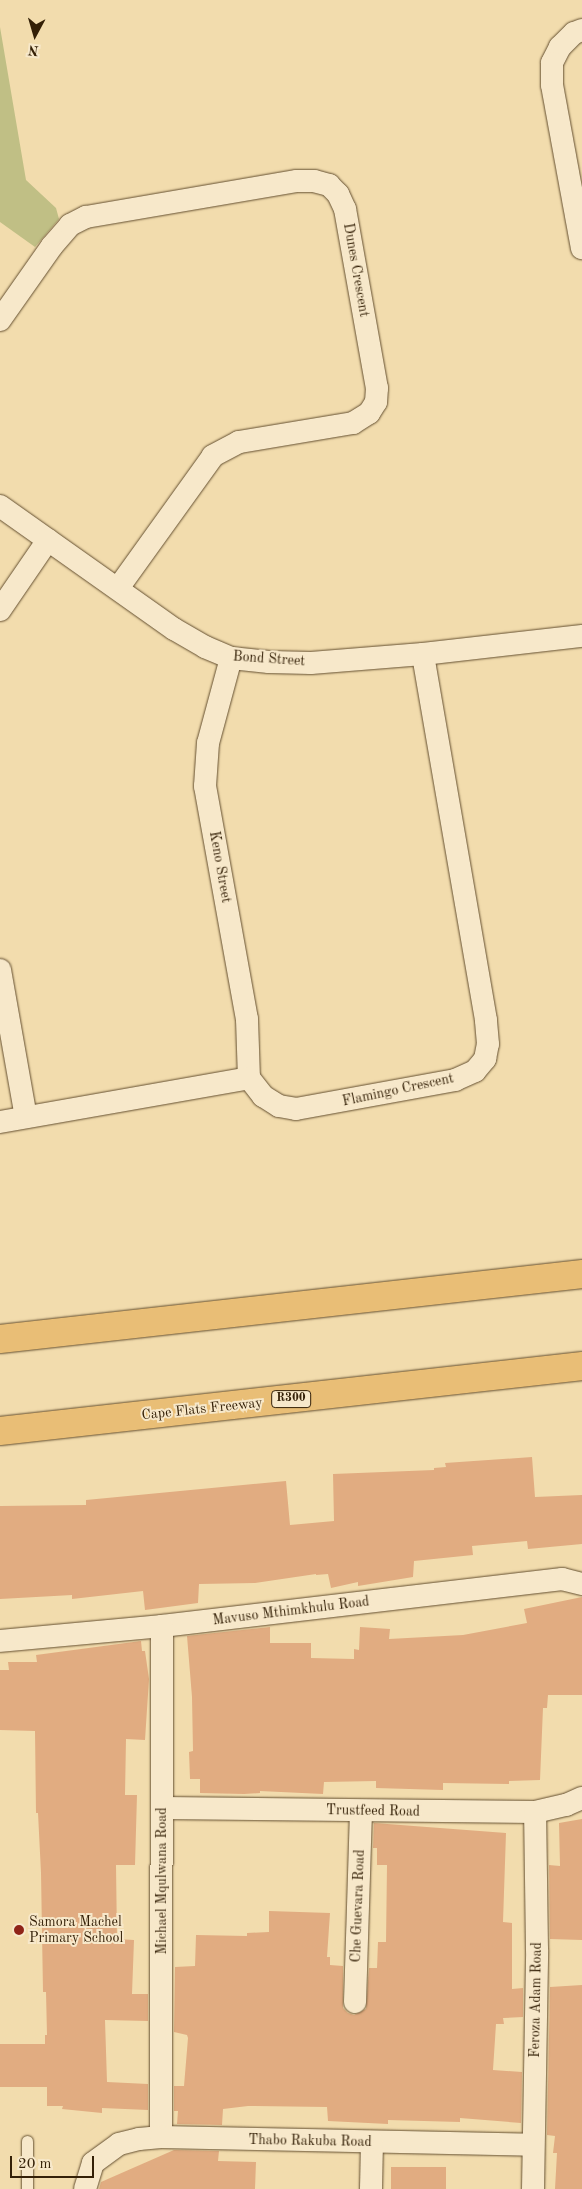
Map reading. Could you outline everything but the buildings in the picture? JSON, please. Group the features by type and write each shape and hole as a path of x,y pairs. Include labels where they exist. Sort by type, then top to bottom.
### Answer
{"highway":[{"path":"0,1339 582,1274"},
{"name":"Cape Flats Freeway","path":"0,1431 582,1366"}],"street":[{"path":"582,30 574,33 560,47 552,63 552,85 580,222 582,248"},
{"name":"Dunes Crescent","path":"0,320 52,246 70,225 86,217 297,181 314,181 329,185 338,194 345,209 377,388 376,402 369,413 353,423 239,442 213,456 118,588"},
{"name":"Bond Street","path":"0,506 174,629 204,647 231,658 269,662 310,663 423,654 582,636"},
{"path":"0,610 48,540"},
{"name":"Flamingo Crescent","path":"249,1078 263,1096 279,1106 296,1109 455,1080 475,1071 485,1059 488,1044 486,1020 423,654"},
{"name":"Keno Street","path":"231,658 208,743 205,786 247,1019 249,1078"},
{"path":"0,970 26,1117"},
{"path":"0,1122 249,1078"},
{"name":"Mavuso Mthimkhulu Road","path":"0,1641 162,1626 562,1579 582,1584"},
{"name":"Michael Mqulwana Road","path":"161,2137 162,1626"},
{"name":"Trustfeed Road","path":"163,1808 535,1812 566,1805 582,1798"},
{"name":"Che Guevara Road","path":"355,2002 361,1811"},
{"name":"Feroza Adam Road","path":"533,2189 537,1950 535,1812"},
{"name":"Thabo Rakuba Road","path":"85,2189 93,2163 119,2144 139,2138 533,2145"},
{"path":"372,2142 372,2189"}],"lane":[{"path":"27,2141 27,2189"}],"shaded area":[{"path":"0,27 26,180 56,208 59,219 35,247 0,222"}],"place":[{"name":"Samora Machel Primary School","path":"19,1930"}]}
